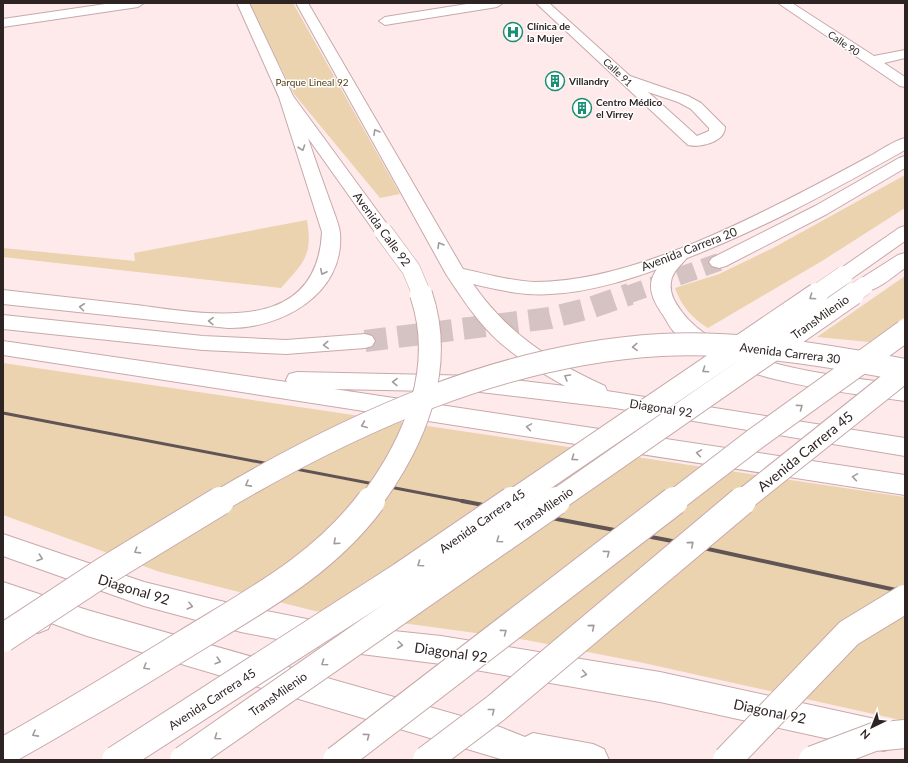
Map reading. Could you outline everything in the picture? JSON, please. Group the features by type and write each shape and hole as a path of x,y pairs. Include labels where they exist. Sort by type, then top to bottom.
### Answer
{"main road":[{"path":"3,23 138,3"},
{"name":"Avenida Calle 92","path":"3,752 55,723 265,595 318,558 342,536 362,513 394,469 416,427 428,386 432,348 428,314 418,283 403,255 383,231 286,98 243,3"},
{"path":"302,3 456,274 472,298 508,337 578,383 615,400"},
{"path":"385,21 497,3"},
{"name":"Calle 91","path":"542,3 625,79 694,142 712,136 717,132 717,127 696,106 683,99 625,79"},
{"name":"Calle 90","path":"784,3 905,83"},
{"path":"872,61 905,54"},
{"path":"3,297 224,321 244,321 264,316 282,310 300,301 318,282 329,259 332,247 331,232 286,98"},
{"name":"Avenida Carrera 20","path":"456,274 532,288 563,287 598,282 680,255 732,234 794,204 905,143"},
{"path":"719,262 821,210 905,161"},
{"path":"854,280 905,232"},
{"path":"680,255 667,268 660,280 662,295 669,311 680,324 708,345 738,360 778,372 905,393"},
{"name":"TransMilenio","path":"184,760 854,280 905,259"},
{"name":"Avenida Carrera 45","path":"116,760 402,576 854,280"},
{"path":"3,322 211,343 286,347 365,341"},
{"path":"336,760 749,444 905,331"},
{"name":"Avenida Carrera 30","path":"3,638 61,599 229,494 347,432 439,393 515,368 580,354 629,347 722,345 814,354 905,370"},
{"name":"Diagonal 92","path":"3,348 905,485"},
{"name":"Avenida Carrera 45","path":"427,760 496,708 773,476 905,370"},
{"name":"Diagonal 92","path":"200,377 480,384 615,400 905,447"},
{"name":"Diagonal 92","path":"3,545 144,594 241,619 337,638 441,650 660,687 905,741"},
{"path":"3,594 87,623 500,743 547,760"},
{"path":"727,760 849,633 905,599"},
{"path":"3,618 87,623"},
{"path":"813,760 874,737 905,734"},
{"path":"500,743 593,760"}],"green space":[{"name":"Parque Lineal 92","path":"249,3 293,3 400,194 380,198 294,94"},
{"path":"905,175 905,208 822,261 708,328 692,316 681,301 675,288 719,274 773,248"},
{"path":"307,220 309,242 305,258 301,265 281,288 3,257 3,248 135,261 134,253"},
{"path":"905,276 905,317 869,342 817,337"},
{"path":"3,363 905,497 905,721 639,662 526,640 315,611 160,572 3,515"}],"tunnel":[{"path":"627,295 719,262"},
{"path":"365,341 550,318 590,308 630,294"}],"railway":[{"path":"3,413 468,502"},
{"path":"462,501 667,540 905,592"}],"place":[{"name":"Clínica de la Mujer","path":"513,32"},
{"name":"Villandry","path":"555,81"},
{"name":"Centro Médico el Virrey","path":"582,108"}]}
